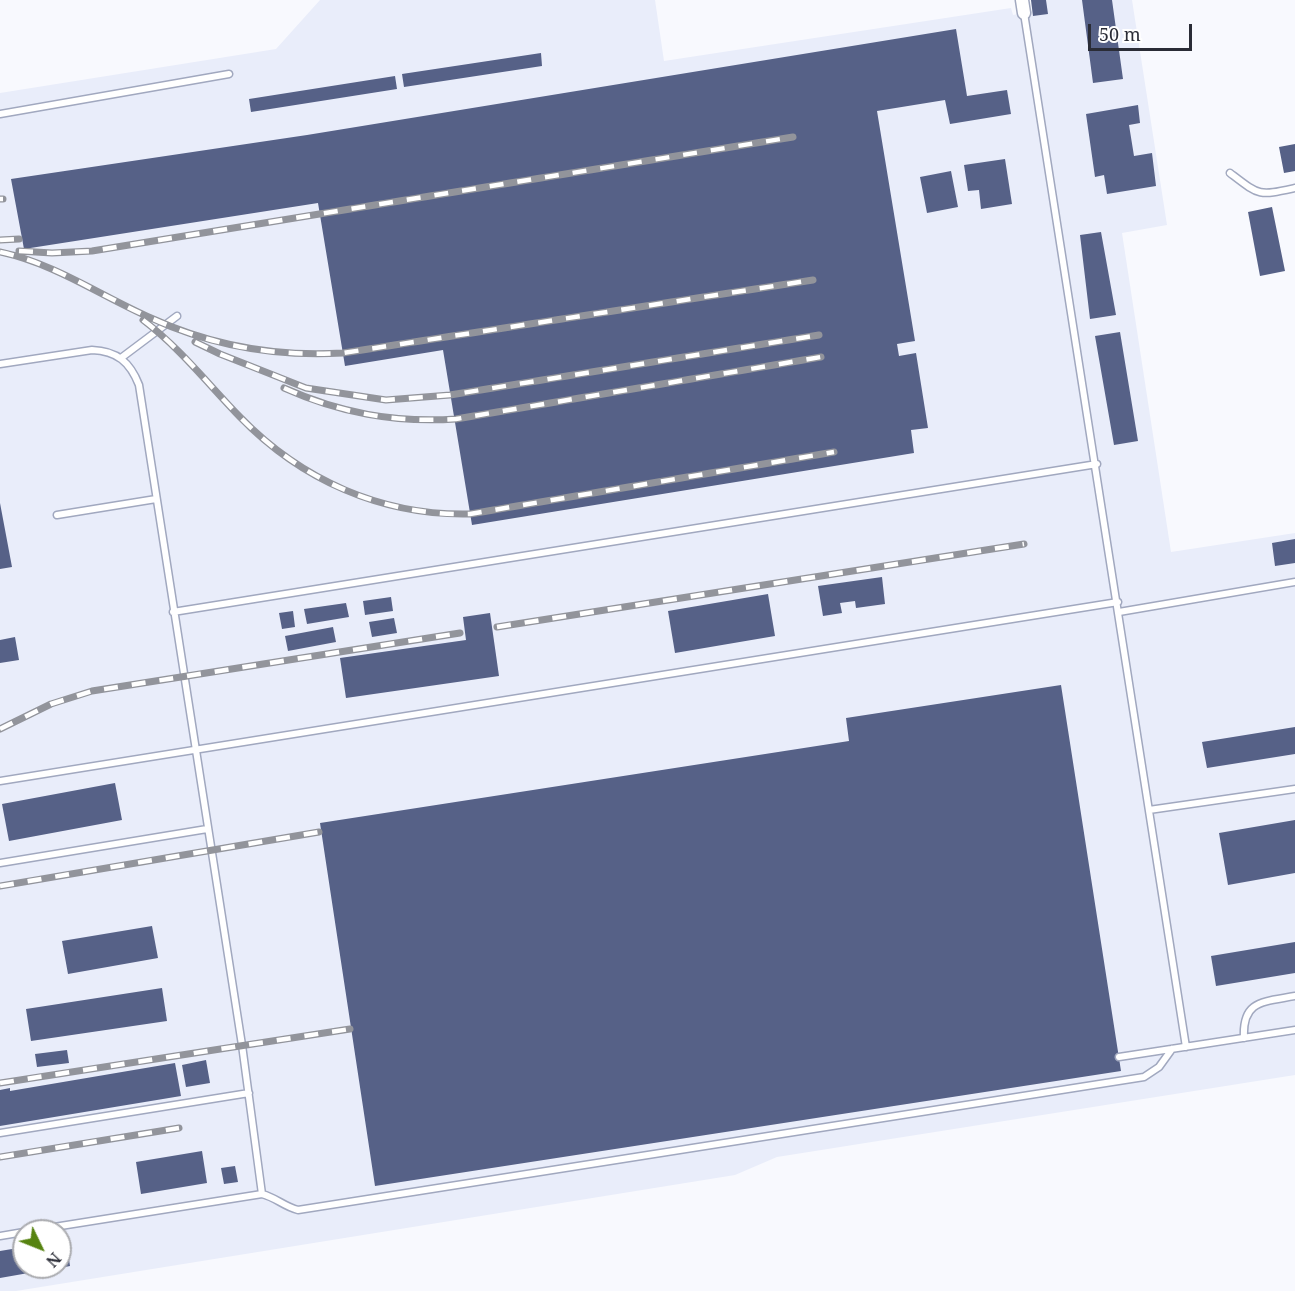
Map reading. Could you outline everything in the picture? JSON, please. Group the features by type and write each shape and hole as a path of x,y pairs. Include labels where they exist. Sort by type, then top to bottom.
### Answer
{"lane":[{"path":"1023,6 1097,464 1186,1047"},
{"path":"0,114 229,74"},
{"path":"1230,173 1256,193 1264,195 1295,188"},
{"path":"121,358 177,316"},
{"path":"0,364 92,350 106,351 121,358 133,368 139,385 249,1093 262,1194"},
{"path":"173,612 1097,464"},
{"path":"57,515 156,499"},
{"path":"1119,612 1295,582"},
{"path":"0,781 1118,602"},
{"path":"1149,810 1295,789"},
{"path":"0,863 207,829"},
{"path":"1244,1038 1243,1020 1252,1007 1260,1002 1295,996"},
{"path":"1119,1058 1295,1030"},
{"path":"72,1224 262,1194 274,1197 284,1206 298,1210 1120,1081 1144,1077 1159,1067 1172,1049"},
{"path":"0,1133 249,1093"}],"shaded area":[{"path":"320,0 655,0 664,61 1011,8 1013,15 1032,11 1031,0 1132,0 1167,225 1122,233 1171,552 1295,533 1295,1075 777,1157 735,1175 16,1291 0,1291 0,93 276,49"}],"building":[{"path":"1031,0 1046,0 1048,14 1033,16"},
{"path":"1082,0 1112,0 1123,79 1093,83"},
{"path":"956,29 967,96 1007,90 1011,114 950,124 945,100 877,111 915,341 897,344 899,356 916,353 928,428 911,430 914,453 472,525 443,350 345,366 318,203 24,249 11,179 307,135"},
{"path":"541,53 542,66 404,87 402,74"},
{"path":"395,76 397,89 251,112 249,99"},
{"path":"1138,105 1140,123 1129,125 1134,156 1152,153 1156,186 1107,194 1104,175 1095,177 1086,114"},
{"path":"1295,144 1295,171 1284,173 1279,147"},
{"path":"1005,159 1012,204 981,209 979,190 968,191 964,165"},
{"path":"951,171 958,207 927,213 920,177"},
{"path":"1272,207 1285,271 1260,276 1248,212"},
{"path":"1101,232 1116,315 1090,319 1080,235"},
{"path":"1120,332 1138,441 1114,445 1095,336"},
{"path":"0,503 12,567 0,569"},
{"path":"1295,539 1295,563 1275,566 1272,543"},
{"path":"882,577 885,604 856,608 855,601 840,603 842,613 823,616 818,586"},
{"path":"768,594 775,636 675,653 668,611"},
{"path":"391,597 393,611 365,615 363,601"},
{"path":"346,603 349,617 307,624 304,609"},
{"path":"293,611 295,627 282,629 279,613"},
{"path":"490,613 499,676 346,698 340,658 466,640 463,617"},
{"path":"394,618 397,633 372,637 369,622"},
{"path":"333,627 336,642 288,651 285,636"},
{"path":"15,637 19,660 0,663 0,640"},
{"path":"1061,685 1121,1071 375,1186 320,823 849,741 846,718"},
{"path":"1295,727 1295,754 1207,768 1202,742"},
{"path":"115,783 122,820 9,841 2,804"},
{"path":"1295,820 1295,873 1228,885 1219,833"},
{"path":"152,926 158,958 68,974 62,941"},
{"path":"1295,942 1295,973 1216,986 1211,956"},
{"path":"162,988 167,1021 31,1041 26,1009"},
{"path":"67,1050 69,1063 37,1067 35,1054"},
{"path":"206,1060 210,1083 186,1087 182,1065"},
{"path":"175,1063 181,1096 0,1126 0,1090 10,1088 10,1091"},
{"path":"202,1151 207,1183 141,1194 136,1162"},
{"path":"235,1166 238,1182 224,1184 221,1168"},
{"path":"12,1249 12,1276 0,1278 0,1251"}],"railway":[{"path":"19,251 52,253 92,251 793,137"},
{"path":"0,240 19,239"},
{"path":"0,252 59,272 151,318 197,336 245,348 318,354 343,353 813,280"},
{"path":"143,320 182,354 240,417 289,459 345,490 406,509 470,514 834,452"},
{"path":"195,342 306,388 386,400 450,395 819,335"},
{"path":"284,388 326,404 389,418 456,419 821,357"},
{"path":"497,627 1024,544"},
{"path":"0,729 51,704 92,691 460,633"},
{"path":"0,886 319,832"},
{"path":"0,1083 350,1029"},
{"path":"0,1157 179,1128"}]}
